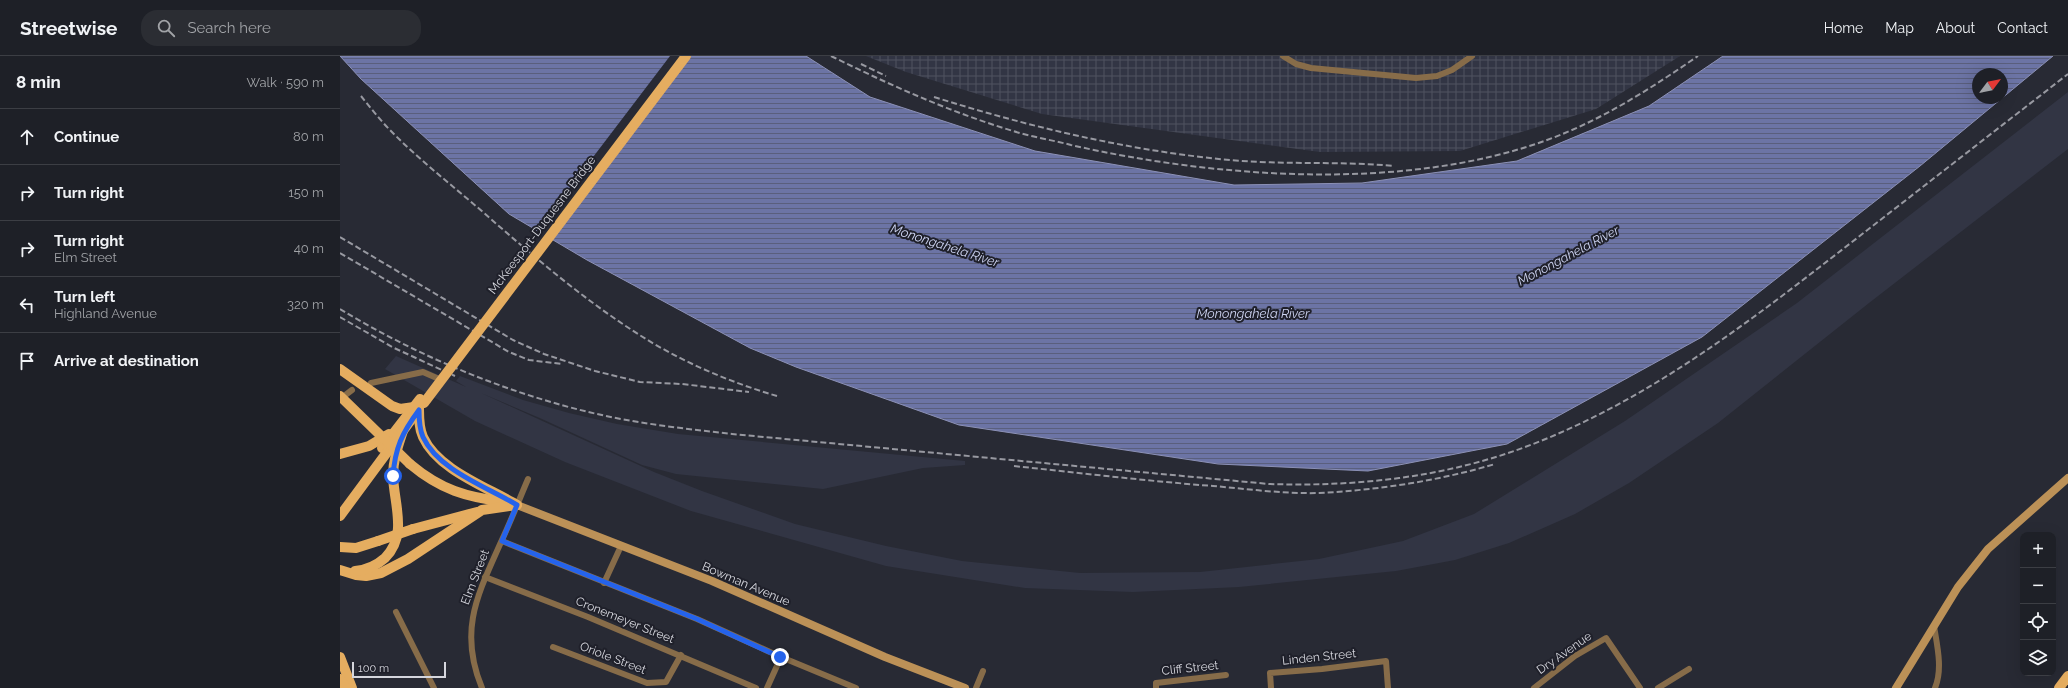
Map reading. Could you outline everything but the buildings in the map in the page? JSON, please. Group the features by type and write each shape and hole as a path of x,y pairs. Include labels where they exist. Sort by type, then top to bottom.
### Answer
{"main road":[{"name":"McKeesport-Duquesne Bridge","path":"419,405 680,56"},
{"name":"McKeesport-Duquesne Bridge","path":"419,405 686,56"},
{"path":"340,369 392,406 400,409 419,405"},
{"path":"340,396 410,464 426,477 442,487 463,495 517,505"},
{"path":"340,506 419,405"},
{"path":"419,405 419,426 423,437 430,448 444,462 464,476 517,505"},
{"path":"340,454 369,446 400,430"},
{"path":"340,516 400,430"},
{"path":"344,571 364,570 378,564 390,553 396,541 399,523 393,476 394,458 400,430"},
{"path":"1896,688 1958,587 1988,549 2068,478"},
{"path":"340,547 356,548 413,529 482,510 517,505"},
{"name":"Bowman Avenue","path":"517,505 712,581 886,657 965,688"},
{"path":"344,571 366,576 388,570 408,560 482,510"},
{"path":"340,657 352,688"},
{"path":"2059,688 2068,676"},
{"path":"340,679 346,688"}],"street":[{"path":"1283,56 1296,64 1311,68 1416,78 1437,76 1452,70 1472,56"},
{"path":"371,383 423,372 439,379"},
{"path":"340,399 352,390"},
{"name":"Elm Street","path":"482,688 474,669 471,641 474,608 485,577 528,479"},
{"path":"502,541 697,619 780,657 856,688"},
{"path":"604,583 621,546"},
{"name":"Cronemeyer Street","path":"485,577 680,655 756,688"},
{"path":"396,612 434,688"},
{"path":"1934,626 1939,669 1939,680 1935,688"},
{"name":"Dry Avenue","path":"1534,688 1575,656 1606,638 1640,688"},
{"name":"Oriole Street","path":"553,647 646,683 666,682 680,655"},
{"path":"767,688 780,657"},
{"name":"Linden Street","path":"1271,688 1270,673 1322,669 1386,661 1388,688"},
{"path":"1658,688 1688,669"},
{"path":"976,688 983,671"},
{"name":"Cliff Street","path":"1156,685 1226,675"}],"shaded area":[{"path":"866,56 1680,56 1596,109 1460,151 1320,152 1042,114 906,72"},
{"path":"2068,92 2068,149 1869,303 1718,423 1629,483 1575,514 1509,543 1455,560 1396,571 1239,587 1133,592 1025,588 886,566 691,511 565,462 475,421 385,369 396,356 466,387 456,381 460,376 523,400 569,413 617,424 678,434 965,461 965,465 923,468 823,489 676,474 642,465 481,393 654,472 702,491 795,524 886,546 962,561 1080,573 1200,572 1319,559 1403,541 1474,514 1625,421 1797,303"}],"water":[{"name":"Monongahela River","path":"340,56 806,56 870,97 1035,151 1234,185 1362,183 1517,161 1649,106 1723,56 2053,56 2008,93 2008,68 1972,68 1972,104 1995,104 1920,166 1702,337 1507,444 1368,471 1218,464 959,425 796,367 750,348 587,260 509,214 361,79"}],"pier":[{"path":"670,56 691,56 551,241 536,232"}],"railway":[{"path":"831,56 943,107 990,124 1027,135 1127,156 1187,165 1248,172 1310,174 1372,173 1433,167 1492,156 1547,140 1587,123 1625,103 1698,56"},
{"path":"861,64 886,76"},
{"path":"340,309 400,342 464,372 531,396 564,406 614,418 732,434 1269,484 1336,484 1403,478 1469,465 1533,444 1577,425 1619,404 1660,380 1700,355 1777,300 2068,74"},
{"path":"361,96 386,126 424,162 540,261 578,292 618,321 654,344 688,362 741,384 777,396"},
{"path":"934,97 1043,128 1155,151 1230,160 1394,166"},
{"path":"340,237 513,340 544,354 595,371 640,382 682,384 749,392"},
{"path":"340,253 509,352 529,360 562,364"},
{"path":"340,317 392,347 455,376"},
{"path":"1014,466 1163,482 1293,493 1319,493 1363,490 1408,484 1495,464"}],"route":[{"path":"393,476 394,458 403,431 419,410 419,426 423,437 430,448 444,462 464,476 517,505 502,541 697,619 780,657"}]}
